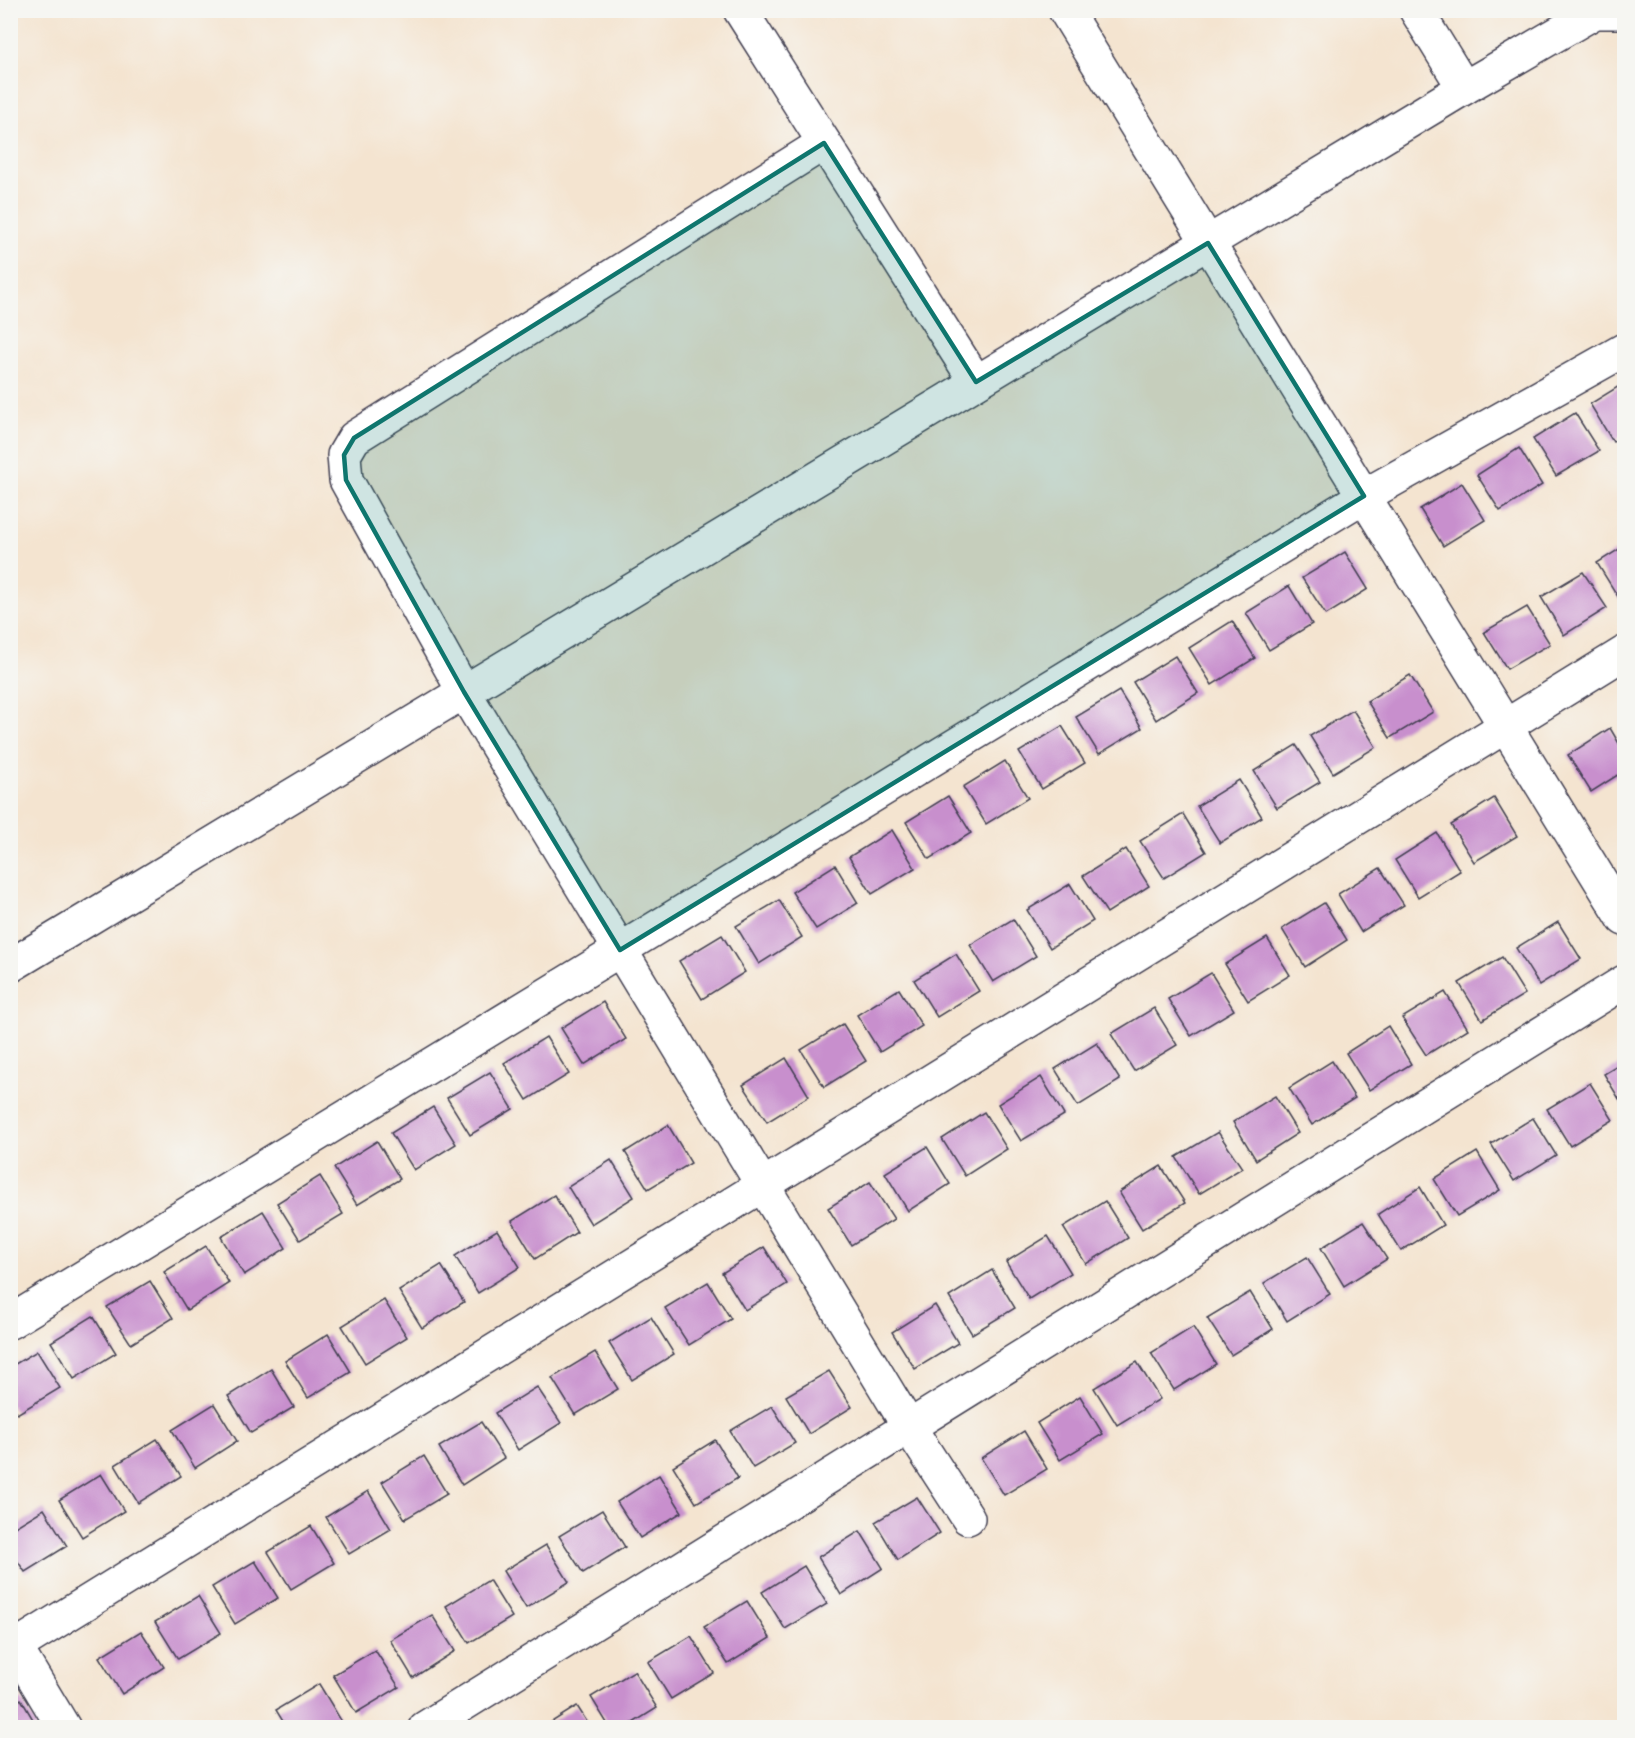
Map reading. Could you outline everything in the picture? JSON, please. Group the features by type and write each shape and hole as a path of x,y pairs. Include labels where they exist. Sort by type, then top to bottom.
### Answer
{"street":[{"path":"740,10 976,382"},
{"path":"1065,10 1624,919"},
{"path":"1416,10 1464,88"},
{"path":"10,966 1464,88 1595,12 1624,12"},
{"path":"824,143 354,438 344,455 346,480 464,692 909,1426 968,1518"},
{"path":"10,1322 1364,496 1624,350"},
{"path":"64,1728 12,1645 763,1185 1624,653"},
{"path":"425,1728 1624,982"}],"highlighted area":[{"path":"824,143 976,382 1208,243 1364,496 620,950 464,692 346,480 344,455 354,438"}],"building":[{"path":"1624,383 1624,435 1613,442 1590,404"},
{"path":"1575,413 1599,451 1556,476 1533,439"},
{"path":"1519,448 1542,485 1500,511 1477,475"},
{"path":"1462,483 1485,520 1443,546 1420,509"},
{"path":"1624,546 1624,597 1620,600 1597,563"},
{"path":"1345,552 1368,589 1326,615 1302,578"},
{"path":"1583,572 1607,608 1564,635 1541,597"},
{"path":"1289,586 1312,624 1269,650 1246,613"},
{"path":"1527,607 1550,644 1507,669 1484,632"},
{"path":"1232,621 1255,658 1212,685 1189,648"},
{"path":"1175,656 1198,693 1156,720 1133,682"},
{"path":"1410,675 1433,712 1390,738 1367,701"},
{"path":"1119,691 1142,728 1099,754 1076,717"},
{"path":"1353,710 1376,747 1333,773 1310,736"},
{"path":"1062,726 1085,763 1042,789 1019,752"},
{"path":"1610,728 1624,752 1624,771 1591,792 1568,755"},
{"path":"1296,745 1320,782 1277,808 1254,771"},
{"path":"1005,761 1028,798 986,824 963,787"},
{"path":"1239,780 1262,817 1220,843 1197,806"},
{"path":"948,796 971,833 929,859 906,822"},
{"path":"1494,798 1517,836 1474,862 1451,825"},
{"path":"1183,814 1206,852 1164,878 1140,841"},
{"path":"892,830 915,868 872,894 849,857"},
{"path":"1437,833 1460,871 1418,897 1395,860"},
{"path":"1126,849 1149,886 1107,913 1083,876"},
{"path":"835,865 858,903 816,929 792,892"},
{"path":"1380,868 1404,905 1361,932 1338,894"},
{"path":"1070,884 1093,921 1050,948 1027,910"},
{"path":"779,900 802,937 759,964 736,926"},
{"path":"1324,903 1347,940 1305,967 1282,929"},
{"path":"1013,919 1036,956 993,982 970,945"},
{"path":"1558,922 1581,959 1539,985 1516,948"},
{"path":"722,935 745,972 702,999 679,961"},
{"path":"1267,938 1290,975 1248,1001 1225,964"},
{"path":"956,954 979,991 937,1017 914,980"},
{"path":"1502,957 1525,994 1482,1020 1459,983"},
{"path":"1211,973 1234,1010 1191,1036 1168,999"},
{"path":"899,989 922,1026 880,1052 857,1015"},
{"path":"1445,992 1468,1029 1426,1055 1402,1018"},
{"path":"603,1002 626,1039 584,1065 561,1028"},
{"path":"1154,1008 1177,1045 1134,1071 1111,1034"},
{"path":"843,1024 866,1061 824,1087 801,1050"},
{"path":"1388,1026 1411,1064 1369,1090 1346,1053"},
{"path":"546,1037 569,1074 527,1100 504,1063"},
{"path":"1097,1043 1120,1080 1078,1106 1055,1069"},
{"path":"786,1058 809,1096 767,1122 743,1085"},
{"path":"1332,1061 1355,1098 1312,1125 1289,1088"},
{"path":"1624,1062 1624,1107 1604,1074"},
{"path":"490,1072 513,1109 470,1135 447,1098"},
{"path":"1041,1077 1064,1115 1021,1141 998,1104"},
{"path":"1590,1083 1613,1120 1570,1146 1547,1109"},
{"path":"1275,1096 1298,1133 1256,1160 1233,1122"},
{"path":"433,1107 456,1144 414,1170 391,1133"},
{"path":"984,1112 1007,1149 965,1176 942,1139"},
{"path":"1533,1118 1556,1155 1514,1181 1491,1144"},
{"path":"668,1125 691,1163 648,1189 625,1152"},
{"path":"1218,1132 1242,1168 1199,1194 1176,1157"},
{"path":"377,1141 400,1179 357,1205 334,1168"},
{"path":"927,1147 950,1184 908,1211 885,1173"},
{"path":"1477,1152 1500,1190 1457,1216 1434,1179"},
{"path":"611,1160 634,1197 591,1224 568,1187"},
{"path":"1161,1166 1185,1203 1142,1229 1119,1192"},
{"path":"320,1176 343,1214 300,1240 277,1203"},
{"path":"870,1182 894,1219 851,1245 828,1208"},
{"path":"1420,1187 1443,1225 1401,1251 1378,1214"},
{"path":"554,1195 577,1232 535,1259 512,1221"},
{"path":"1105,1201 1128,1238 1086,1264 1063,1227"},
{"path":"263,1211 286,1248 244,1275 221,1237"},
{"path":"1363,1222 1387,1259 1344,1286 1321,1248"},
{"path":"497,1230 520,1267 478,1293 455,1256"},
{"path":"1048,1236 1071,1273 1029,1299 1006,1262"},
{"path":"206,1246 229,1283 187,1310 164,1272"},
{"path":"764,1247 787,1284 745,1310 722,1273"},
{"path":"1307,1257 1330,1294 1287,1321 1264,1283"},
{"path":"441,1265 464,1302 422,1328 399,1291"},
{"path":"992,1270 1015,1308 972,1334 949,1297"},
{"path":"150,1281 173,1318 131,1344 107,1307"},
{"path":"708,1282 731,1319 689,1345 665,1308"},
{"path":"1250,1292 1273,1329 1231,1355 1207,1318"},
{"path":"384,1300 407,1337 365,1363 342,1326"},
{"path":"935,1305 958,1343 915,1369 892,1332"},
{"path":"93,1316 116,1353 74,1379 51,1342"},
{"path":"651,1317 674,1354 632,1380 609,1343"},
{"path":"1193,1327 1216,1364 1174,1390 1151,1353"},
{"path":"328,1334 351,1372 308,1398 285,1361"},
{"path":"37,1351 60,1388 17,1414 10,1404 10,1367"},
{"path":"595,1352 618,1389 575,1415 552,1378"},
{"path":"1137,1362 1160,1399 1117,1425 1094,1388"},
{"path":"271,1369 294,1407 251,1433 228,1396"},
{"path":"829,1371 852,1407 809,1434 786,1396"},
{"path":"537,1387 561,1423 518,1450 495,1413"},
{"path":"1080,1396 1103,1434 1060,1460 1037,1423"},
{"path":"214,1404 237,1441 195,1468 172,1430"},
{"path":"772,1406 795,1443 753,1468 730,1431"},
{"path":"481,1422 504,1458 462,1485 439,1447"},
{"path":"1024,1431 1047,1469 1004,1495 981,1458"},
{"path":"157,1439 181,1476 138,1503 115,1465"},
{"path":"715,1440 738,1478 696,1503 673,1466"},
{"path":"424,1456 447,1494 405,1519 382,1482"},
{"path":"101,1474 124,1511 82,1537 59,1500"},
{"path":"659,1475 682,1512 640,1538 617,1502"},
{"path":"368,1491 391,1529 349,1554 326,1517"},
{"path":"917,1497 940,1533 898,1560 875,1522"},
{"path":"44,1509 67,1546 25,1572 10,1550 10,1530"},
{"path":"602,1510 625,1547 583,1573 559,1536"},
{"path":"311,1526 334,1563 291,1589 268,1552"},
{"path":"860,1531 883,1568 841,1595 818,1557"},
{"path":"546,1545 569,1582 526,1608 503,1571"},
{"path":"255,1561 278,1598 235,1624 212,1587"},
{"path":"804,1566 827,1604 785,1629 762,1592"},
{"path":"489,1580 512,1617 469,1643 446,1606"},
{"path":"198,1596 221,1633 178,1659 155,1622"},
{"path":"747,1601 770,1638 728,1664 704,1627"},
{"path":"432,1615 455,1651 413,1678 390,1640"},
{"path":"141,1631 164,1667 122,1694 99,1657"},
{"path":"691,1636 714,1673 671,1699 648,1662"},
{"path":"375,1650 399,1687 356,1713 333,1675"},
{"path":"634,1671 657,1708 625,1728 610,1728 591,1697"},
{"path":"319,1684 342,1722 332,1728 287,1728 276,1710"},
{"path":"21,1699 38,1728 10,1728 10,1706"},
{"path":"577,1706 591,1728 542,1728"},
{"path":"262,1719 268,1728 249,1728"}]}
